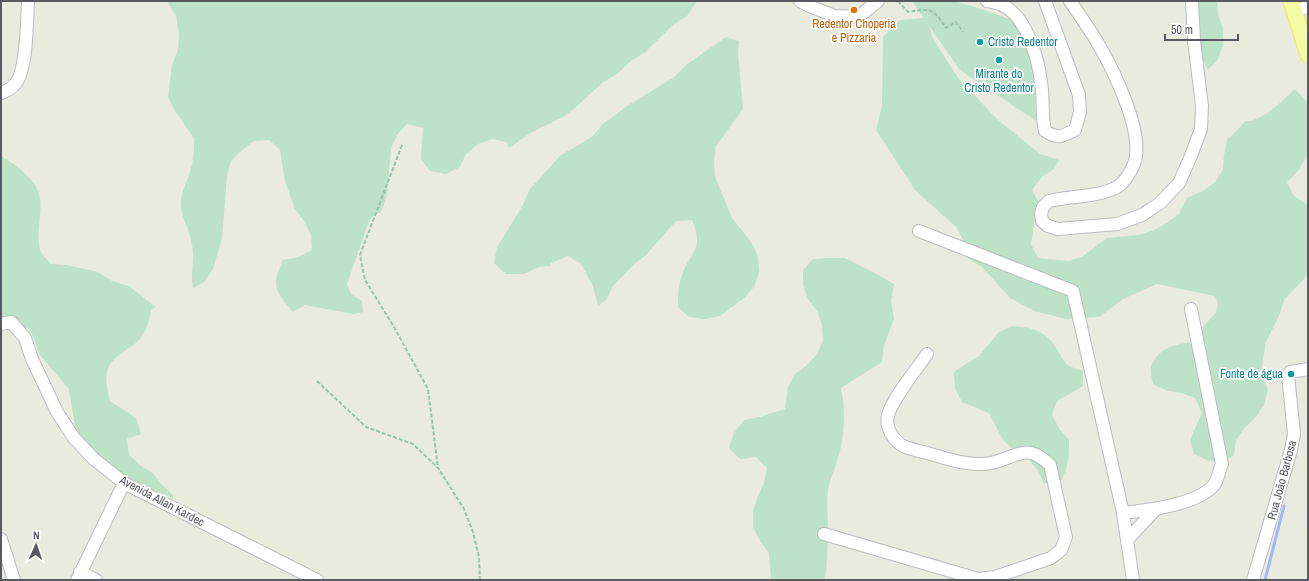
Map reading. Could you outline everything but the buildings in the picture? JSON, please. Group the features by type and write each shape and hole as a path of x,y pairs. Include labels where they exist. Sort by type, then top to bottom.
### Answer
{"main road":[{"path":"1298,6 1308,55"}],"street":[{"path":"1,93 8,90 17,82 23,66 28,1"},
{"path":"800,1 835,16 858,16 878,1"},
{"path":"987,1 1003,5 1017,17 1030,37 1037,57 1042,83 1042,120 1045,131 1053,136 1063,136 1075,130 1080,112 1079,95 1045,1"},
{"path":"1070,1 1100,47 1118,84 1132,120 1136,139 1136,157 1129,174 1120,184 1107,192 1049,201 1043,207 1041,214 1042,221 1048,226 1058,228 1117,224 1142,215 1160,203 1179,183 1201,129 1202,106 1194,41 1192,1"},
{"path":"919,231 1073,291 1123,513 1133,580"},
{"path":"1123,513 1156,509 1198,497 1214,484 1222,464 1191,309"},
{"name":"Avenida Allan Kardec","path":"4,322 25,338 32,360 57,412 74,438 94,459 124,483 316,580"},
{"path":"824,534 978,579 995,577 1044,561 1051,558 1061,550 1066,537 1050,465 1042,457 1030,452 1017,453 1003,461 984,464 966,463 902,446 892,436 888,426 888,417 892,406 927,354"},
{"name":"Rua João Barbosa","path":"1254,580 1292,450 1294,434 1288,375 1290,372 1308,369"},
{"path":"96,580 79,576 124,483"},
{"path":"1127,540 1156,509"},
{"path":"1,539 14,580"}],"path":[{"path":"898,1 908,12 925,9 936,13 946,28 956,22 963,32"},
{"path":"402,145 360,256 365,280 394,327 428,389 438,468"},
{"path":"317,381 366,427 413,444 438,468 464,509 473,532 479,557 480,580"}],"green space":[{"path":"167,1 697,1 687,16 673,25 645,52 631,61 617,74 602,83 575,108 563,117 532,132 509,148 507,142 492,139 478,144 466,154 460,167 446,174 430,171 421,159 423,128 407,124 397,135 391,148 387,194 382,210 380,213 376,213 369,221 347,284 351,294 362,301 363,312 353,314 305,305 293,312 279,293 276,283 279,269 283,260 299,257 312,250 311,235 304,221 295,209 285,181 280,150 269,140 254,141 231,161 227,176 222,238 213,269 204,282 193,288 193,250 182,212 181,201 183,189 192,163 194,138 175,111 168,97 172,65 178,50 179,34 176,16"},
{"path":"912,1 953,1 1013,20 1034,63 1036,121 960,70 930,27 932,37 958,78 997,119 1040,154 1059,160 1054,169 1042,177 1032,190 1038,201 1031,244 1038,258 1069,261 1083,256 1107,238 1138,235 1154,230 1167,223 1179,214 1187,198 1203,191 1215,182 1223,170 1227,140 1246,121 1259,118 1295,89 1308,103 1308,154 1298,171 1287,182 1294,196 1308,205 1308,275 1284,300 1279,316 1266,342 1261,373 1268,390 1264,405 1256,417 1245,427 1236,440 1234,455 1222,463 1207,460 1194,454 1190,440 1202,413 1195,398 1182,393 1167,391 1153,384 1151,374 1153,362 1160,353 1171,347 1183,343 1189,343 1216,312 1218,303 1215,296 1157,284 1123,299 1099,317 1066,319 1034,311 1010,298 982,267 966,257 965,244 956,227 915,190 876,130 882,106 883,37 900,20 924,18"},
{"path":"1195,1 1217,1 1218,15 1223,28 1223,44 1218,59 1208,70 1201,56 1201,41"},
{"path":"726,37 739,41 738,54 743,109 716,146 714,161 715,177 732,218 751,242 758,256 759,272 754,287 744,298 720,316 704,319 689,317 678,307 678,291 681,279 685,267 697,244 696,230 692,220 676,221 646,255 634,264 613,286 607,299 598,306 593,286 581,264 568,256 551,263 550,266 538,267 524,274 506,274 494,263 497,247 523,205 530,189 561,155 592,137 602,125 627,106 674,77 686,65"},
{"path":"1,156 25,173 36,187 40,202 39,244 42,254 51,264 67,265 98,272 112,281 129,286 156,307 151,310 147,325 140,339 109,365 106,375 110,401 136,418 141,434 127,439 129,455 140,465 153,473 162,485 173,495 173,498 112,473 76,433 69,389 40,355 30,329 2,320"},
{"path":"845,258 894,284 891,301 894,319 884,345 882,362 841,388 844,407 844,425 840,452 828,490 826,573 824,580 771,580 769,553 760,541 753,527 753,511 764,483 767,468 756,457 740,459 729,448 734,433 744,420 760,417 785,409 788,387 795,374 807,365 817,354 823,341 822,325 817,311 808,299 803,285 803,270 813,259"},
{"path":"1012,326 1028,328 1043,334 1052,342 1068,365 1083,371 1083,386 1057,401 1052,415 1059,428 1069,440 1069,455 1066,470 1059,484 1044,483 1037,469 1028,458 1014,450 1003,440 989,413 962,402 955,388 955,371 979,356 998,333"}],"waterway":[{"path":"1265,580 1284,506"}],"place":[{"name":"Redentor Choperia e Pizzaria","path":"854,10"},
{"name":"Cristo Redentor","path":"980,42"},
{"name":"Mirante do Cristo Redentor","path":"999,60"},
{"name":"Fonte de água","path":"1291,374"}]}
